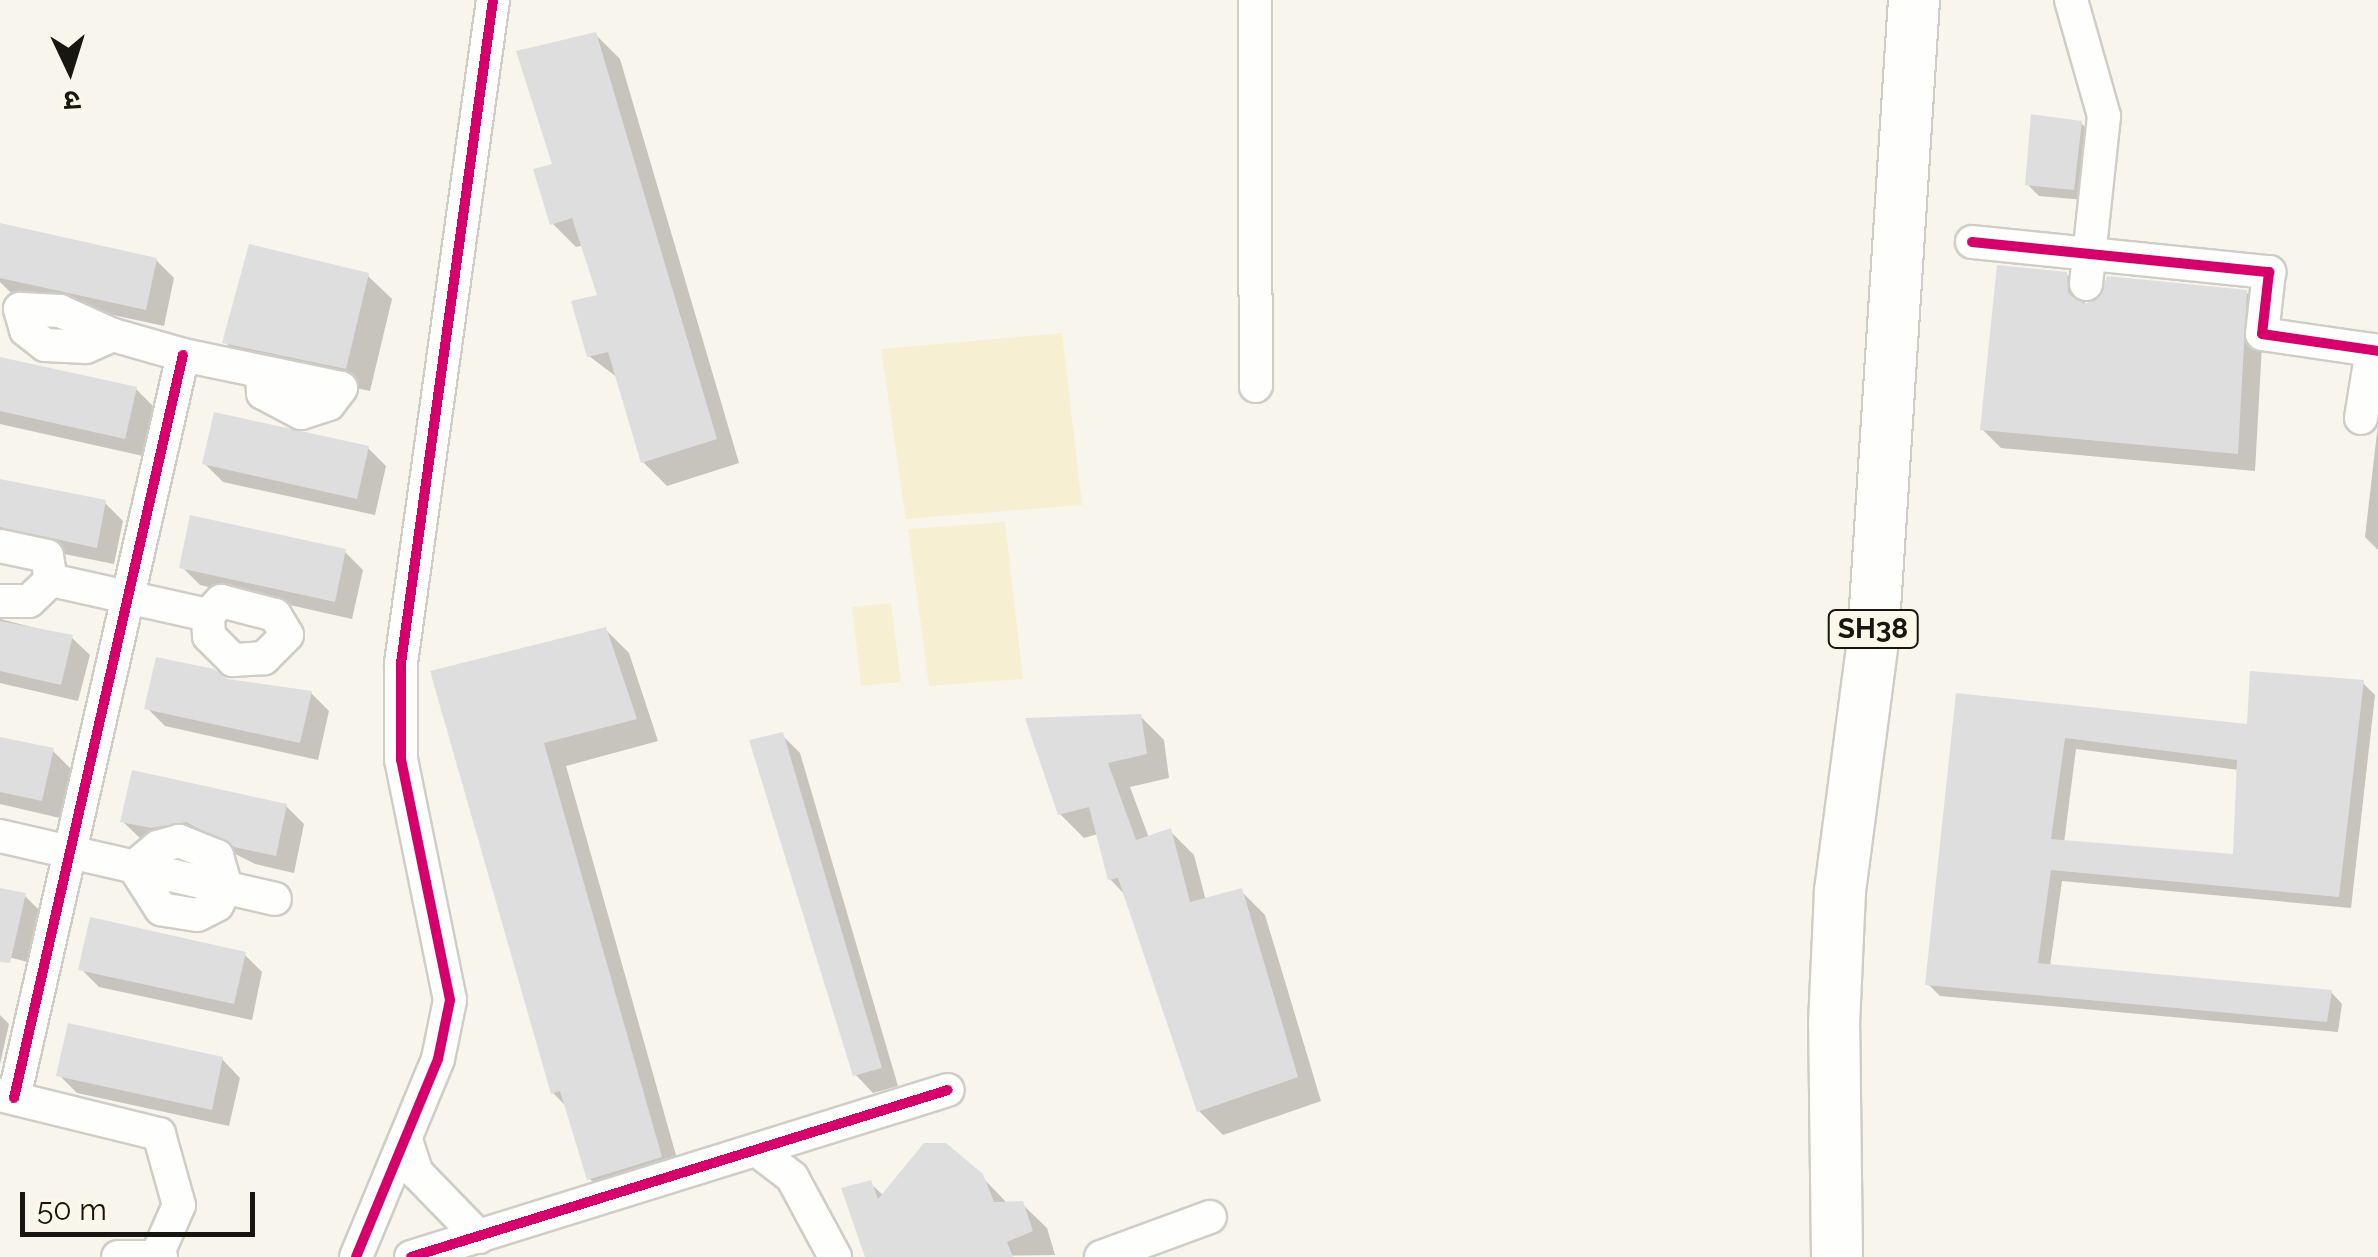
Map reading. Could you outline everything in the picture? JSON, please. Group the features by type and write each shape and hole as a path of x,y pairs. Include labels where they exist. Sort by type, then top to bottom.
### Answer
{"main road":[{"name":"SH38","path":"1838,1257 1834,1024 1840,891 1873,639 1914,0"}],"street":[{"path":"356,1257 438,1059 450,1000 402,760 401,662 494,0"},
{"path":"1255,0 1256,386"},
{"path":"2072,0 2104,116 2087,269"},
{"path":"1972,242 2087,269 2268,272 2262,334 2375,351 2361,418"},
{"path":"13,326 45,345 86,347 113,336 262,373"},
{"path":"118,1257 159,1256 178,1205 159,1134 7,1096 70,852 182,355"},
{"path":"0,546 47,556 52,580"},
{"path":"52,580 208,616"},
{"path":"0,601 29,601 52,580"},
{"path":"0,836 275,899"},
{"path":"411,1257 948,1090"},
{"path":"406,1140 417,1172 480,1237"},
{"path":"758,1151 792,1176 835,1257"},
{"path":"1101,1257 1141,1250 1210,1217"}],"shaded area":[{"path":"1062,333 1082,505 906,519 881,349"},
{"path":"1005,522 1023,679 929,686 908,529"},
{"path":"891,603 901,682 861,686 852,607"}],"building":[{"path":"596,32 717,439 641,463 608,352 587,357 571,301 597,295 572,218 550,225 533,169 552,164 516,51"},
{"path":"2031,114 2082,121 2074,190 2025,185"},
{"path":"0,223 157,258 146,310 0,278"},
{"path":"249,244 369,273 346,369 222,343"},
{"path":"1997,265 2067,272 2068,293 2085,304 2101,296 2107,276 2247,290 2238,454 1980,430"},
{"path":"0,357 137,387 125,439 0,411"},
{"path":"214,412 369,446 357,499 202,464"},
{"path":"0,479 106,500 97,548 0,527"},
{"path":"190,515 346,549 335,602 179,568"},
{"path":"0,621 73,635 61,685 0,671"},
{"path":"606,627 637,719 544,743 662,1157 587,1180 560,1091 551,1094 430,671"},
{"path":"156,657 214,669 227,679 312,691 300,743 144,709"},
{"path":"2250,671 2364,680 2339,897 2051,870 2038,963 2332,990 2327,1022 1925,985 1956,693 2247,724","holes":["2065,738 2237,760 2233,854 2051,839"]},
{"path":"1141,714 1147,754 1108,763 1136,840 1171,828 1190,902 1242,888 1298,1077 1197,1112 1118,878 1108,880 1089,807 1058,815 1025,718"},
{"path":"783,732 882,1068 853,1076 749,740"},
{"path":"0,737 54,748 42,801 0,792"},
{"path":"132,770 287,804 276,856 234,847 186,822 151,828 120,822"},
{"path":"0,888 26,893 10,963 0,962"},
{"path":"90,917 246,952 234,1004 78,970"},
{"path":"68,1023 223,1057 212,1110 56,1076"},
{"path":"924,1143 946,1143 983,1174 994,1202 1023,1201 1033,1231 1007,1242 1013,1257 865,1257 841,1188 871,1180 878,1199"}],"cycle path":[{"path":"356,1257 438,1059 450,1000 401,760 401,663 493,0"},
{"path":"1972,242 2269,272 2262,334 2378,351"},
{"path":"14,1098 183,355"},
{"path":"411,1257 948,1090"}]}
